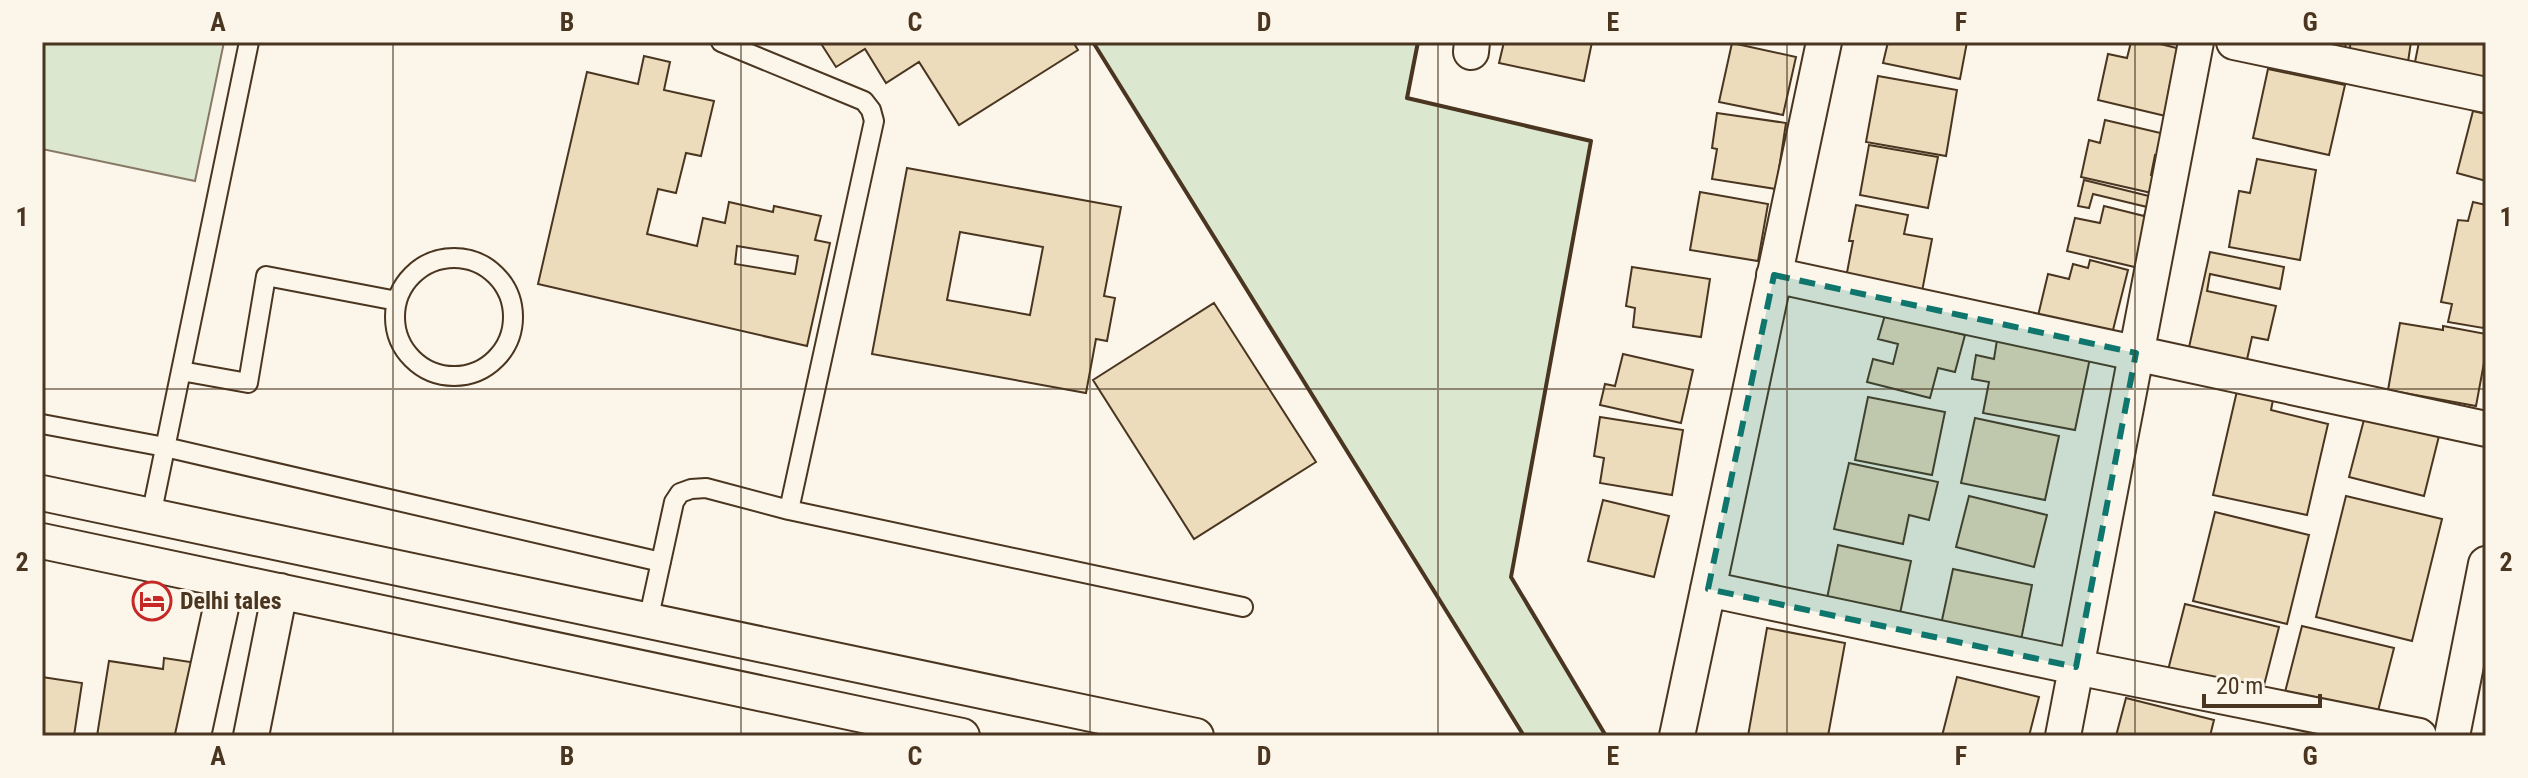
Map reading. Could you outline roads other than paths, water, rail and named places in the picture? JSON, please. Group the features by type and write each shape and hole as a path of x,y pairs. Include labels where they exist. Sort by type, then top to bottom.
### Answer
{"street":[{"path":"1677,736 1824,42"},
{"path":"2063,736 2196,42"},
{"path":"2234,42 2486,95"},
{"path":"1774,275 2486,429"},
{"path":"42,493 1196,736"},
{"path":"42,541 942,734"},
{"path":"2452,736 2486,564"},
{"path":"193,736 227,580"},
{"path":"1708,589 2419,736"},
{"path":"251,736 280,591"}],"lane":[{"path":"151,516 249,42"},
{"path":"721,42 864,101 874,121 789,510"},
{"path":"458,257 486,267 508,289 513,308 513,327 507,345 495,360 479,371 460,376 441,374 423,367 409,355 399,339 395,320 397,301 405,283 419,268 438,259 458,257"},
{"path":"181,371 248,383 266,276 397,301"},
{"path":"42,424 165,447 661,562"},
{"path":"648,621 674,502 680,493 706,488 789,510 1243,607"}],"place":[{"name":"Delhi tales","path":"152,601"}]}
